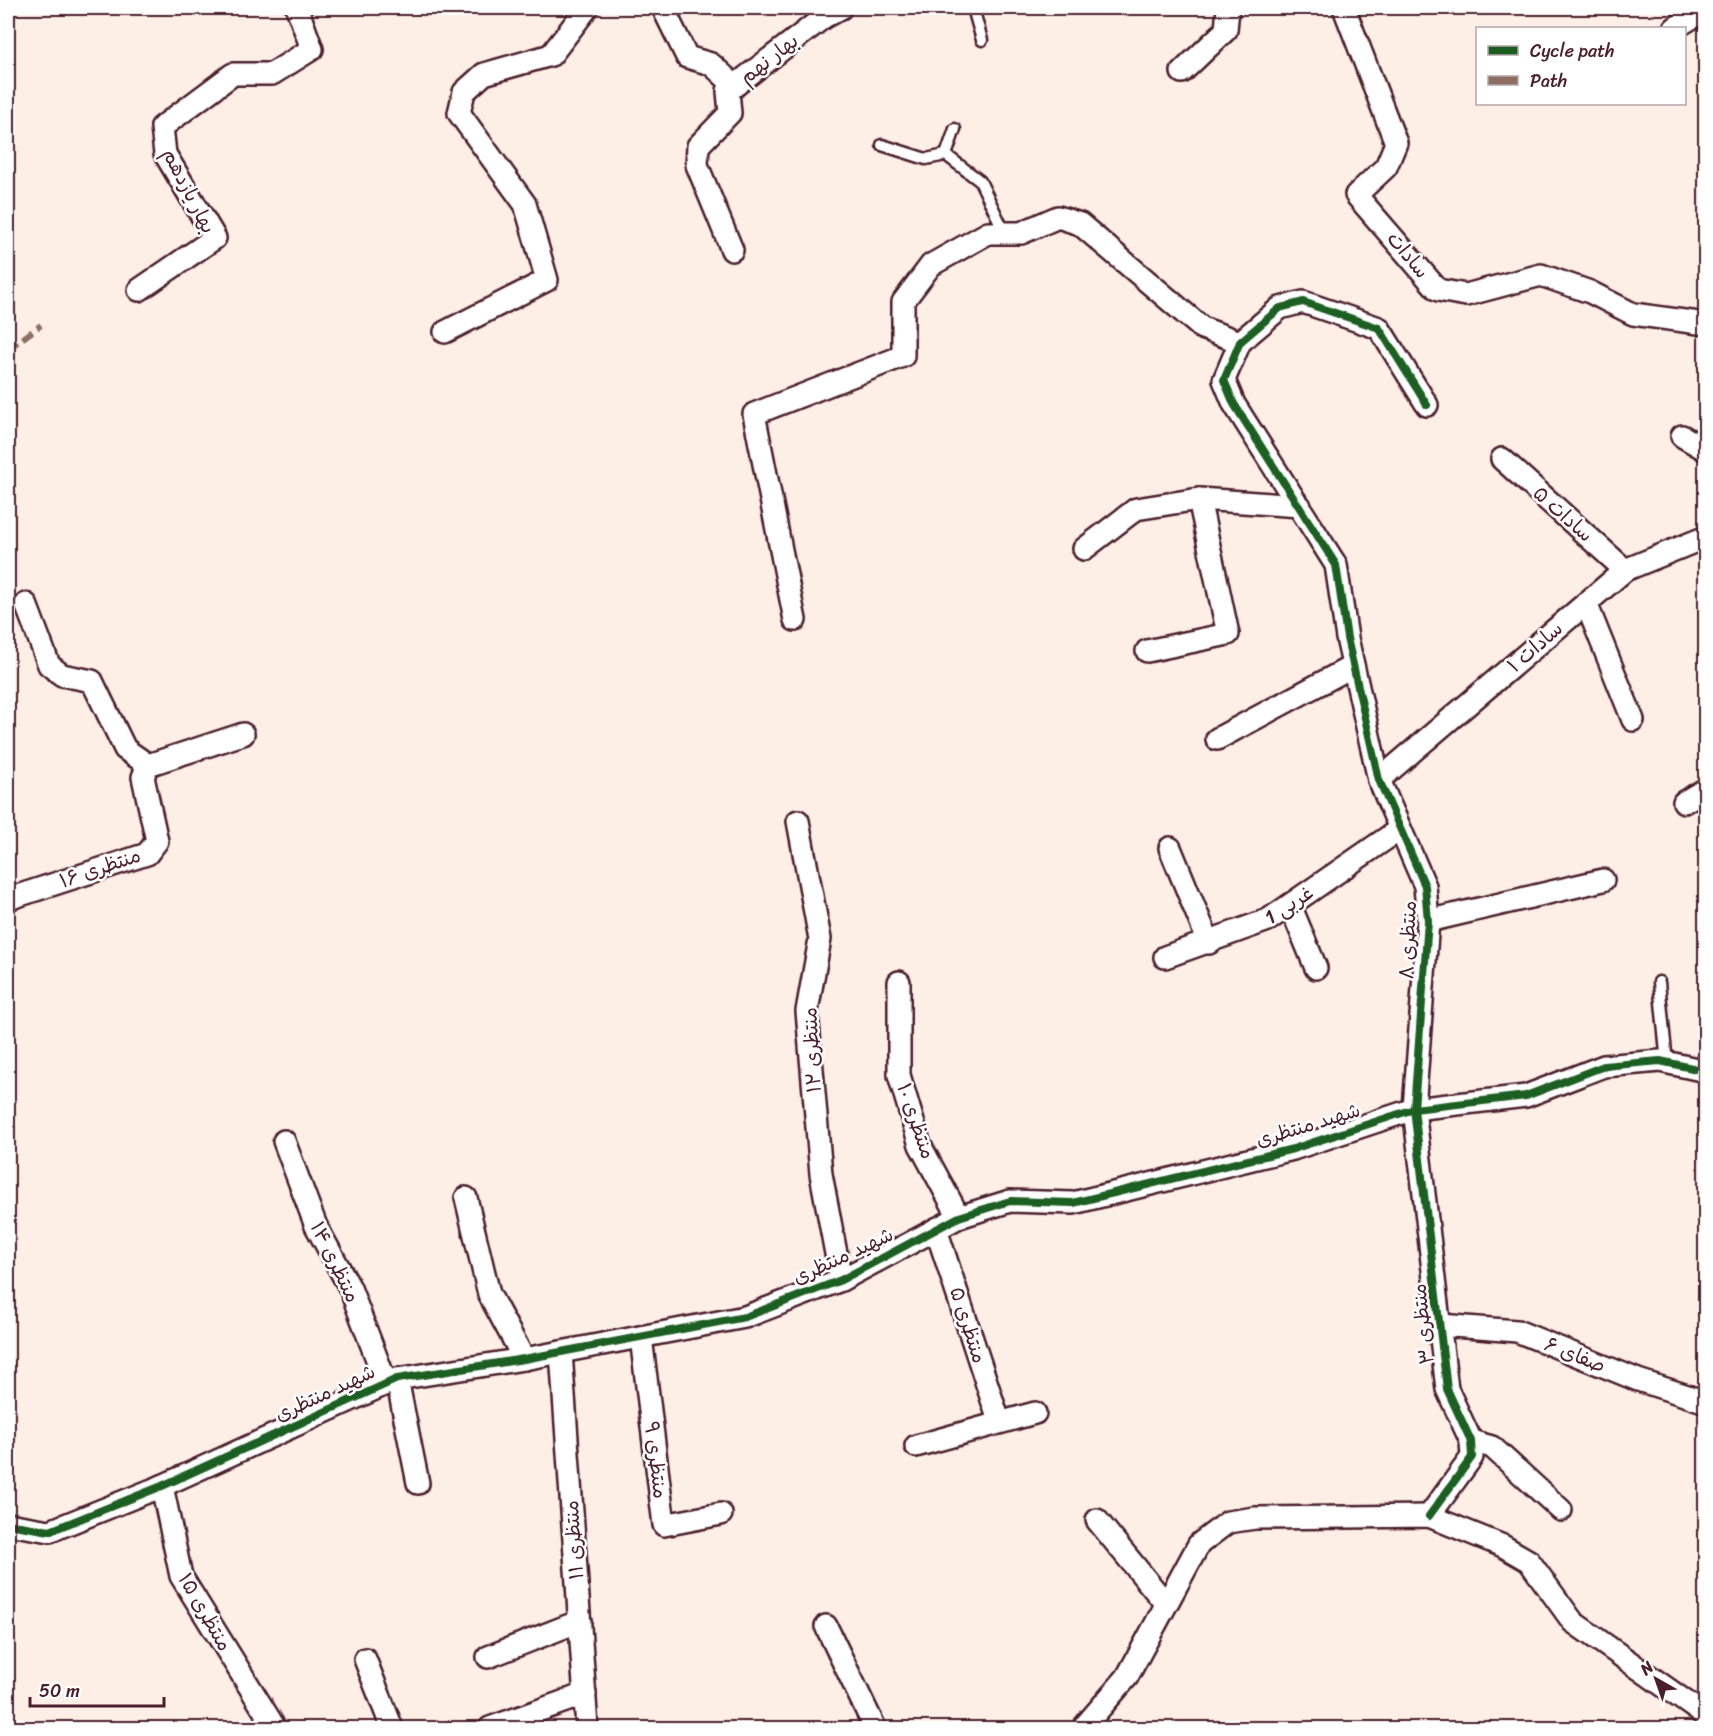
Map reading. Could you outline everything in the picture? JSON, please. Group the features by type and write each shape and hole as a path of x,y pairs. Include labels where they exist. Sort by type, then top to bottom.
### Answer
{"street":[{"name":"بهار یازدهم","path":"139,290 216,238 165,154 162,127 232,74 272,74 312,49 297,8"},
{"path":"445,332 547,280 525,204 459,113 464,92 484,74 551,55 587,8"},
{"path":"663,8 687,57 711,64 735,86"},
{"name":"بهار نهم","path":"732,250 697,165 698,146 730,113 728,91 824,17 841,8"},
{"path":"1182,72 1226,30 1228,8"},
{"name":"سادات","path":"1344,8 1396,143 1386,167 1356,195 1438,290 1466,296 1541,275 1590,292 1633,314 1706,324"},
{"path":"1677,27 1706,9"},
{"path":"795,620 754,414 903,356 903,302 931,265 988,233 1021,232 1058,217 1080,224 1202,328 1240,342 1280,308 1303,302 1379,328 1427,405"},
{"name":"منتظری ۸","path":"1240,342 1224,380 1234,404 1336,565 1353,666 1379,780 1425,886 1428,921 1414,1109"},
{"path":"1682,436 1706,450"},
{"name":"سادات ۵","path":"1502,459 1625,570"},
{"path":"1084,549 1136,509 1199,499 1300,506"},
{"path":"1147,651 1227,634 1199,499"},
{"name":"سادات ۱","path":"1379,780 1625,570 1706,537"},
{"path":"1586,603 1633,720"},
{"path":"26,604 49,665 62,675 92,681 125,748 148,765 243,734"},
{"path":"1217,739 1353,666"},
{"name":"منتظری ۱۶","path":"8,899 147,854 157,841 143,777 148,765"},
{"path":"1683,802 1706,789"},
{"name":"منتظری ۱۲","path":"798,822 820,939 807,1011 821,1174 841,1280"},
{"name":"غربی 1","path":"1166,957 1268,920 1400,829"},
{"path":"1170,848 1209,943"},
{"path":"1428,921 1603,880"},
{"path":"1290,905 1316,968"},
{"name":"منتظری ۱۰","path":"899,982 899,1075 920,1145 959,1217"},
{"name":"شهید منتظری","path":"8,1524 50,1531 162,1486 392,1381 524,1359 745,1317 841,1280 959,1217 1010,1202 1073,1203 1293,1149 1414,1109 1526,1096 1604,1066 1667,1063 1706,1071"},
{"name":"منتظری ۳","path":"1414,1109 1447,1389 1471,1441"},
{"name":"منتظری ۱۴","path":"284,1142 316,1226 350,1288 392,1381 418,1484"},
{"path":"466,1198 489,1294 524,1359"},
{"name":"منتظری ۵","path":"936,1229 999,1421"},
{"name":"صفای ۶","path":"1440,1325 1517,1331 1638,1380 1706,1402"},
{"name":"منتظری ۹","path":"641,1337 664,1525 722,1514"},
{"name":"منتظری ۱۱","path":"561,1352 587,1728"},
{"path":"916,1446 999,1421 1035,1413"},
{"path":"1429,1516 1472,1457 1471,1441 1492,1447 1562,1510"},
{"name":"منتظری ۱۵","path":"162,1486 181,1576 274,1728"},
{"path":"1083,1728 1127,1677 1199,1544 1228,1522 1255,1518 1429,1516 1503,1546 1529,1561 1573,1622 1706,1716"},
{"path":"1097,1520 1167,1604"},
{"path":"488,1657 580,1621"},
{"path":"826,1626 875,1728"},
{"path":"365,1659 392,1728"},
{"path":"490,1728 585,1694"}],"lane":[{"path":"973,8 982,40"},
{"path":"946,155 955,129"},
{"path":"882,145 926,159 946,155 980,181 1005,233"},
{"path":"1659,982 1667,1063"}],"marked path":[{"path":"8,349 41,325"}],"cycle path":[{"path":"1427,405 1379,328 1303,302 1280,308 1240,342 1224,380 1234,404 1336,565 1347,638 1379,780 1425,886 1428,921 1414,1109 1447,1389 1471,1441 1472,1457 1429,1516"},
{"path":"8,1524 50,1531 162,1486 397,1379 524,1359 745,1317 841,1280 959,1217 1010,1201 1073,1203 1293,1149 1414,1109 1526,1096 1604,1066 1660,1061 1706,1071"}]}
